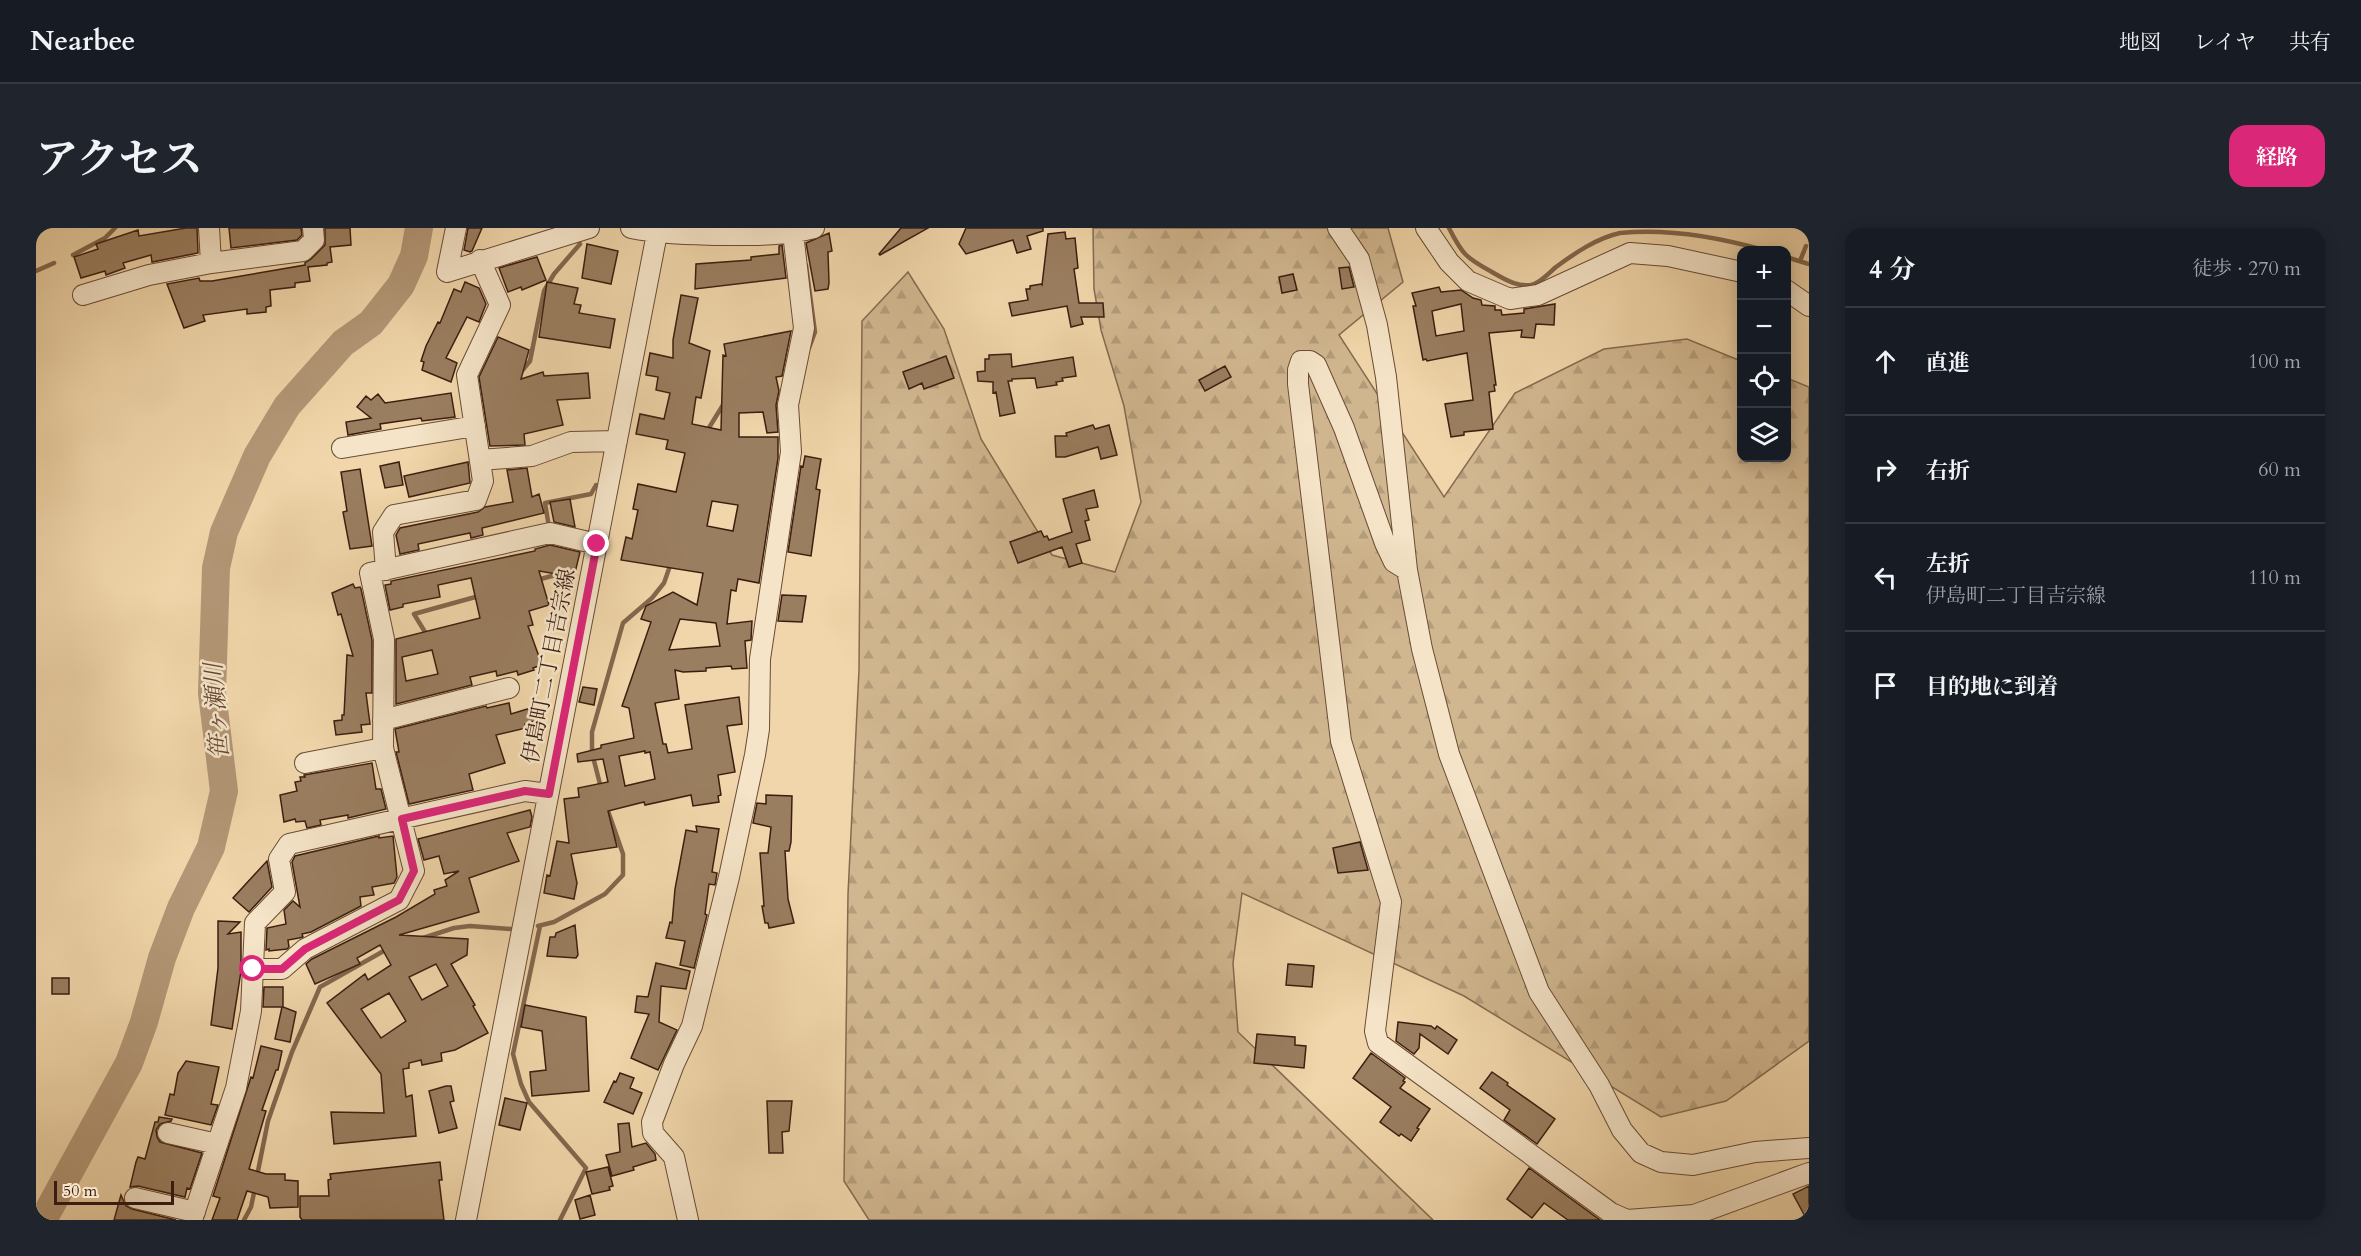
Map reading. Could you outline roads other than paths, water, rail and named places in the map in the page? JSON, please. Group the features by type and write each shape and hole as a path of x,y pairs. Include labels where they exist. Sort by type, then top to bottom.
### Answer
{"street":[{"path":"209,228 211,263"},
{"path":"83,295 149,275 211,263 303,250 314,240 313,228"},
{"path":"456,228 447,272 589,228"},
{"path":"631,228 657,231 793,233 814,228"},
{"path":"1338,228 1359,259 1377,325 1386,377 1407,570 1422,649 1449,754 1539,992 1599,1085 1622,1130 1641,1153 1661,1162 1693,1166 1755,1152 1809,1148"},
{"path":"1426,228 1449,262 1468,281 1510,299 1538,295 1630,253 1668,256 1737,271"},
{"name":"伊島町二丁目吉宗線","path":"466,1220 657,231"},
{"path":"688,1220 674,1157 653,1133 652,1122 674,1064 692,1026 729,878 759,729 760,659 791,452 788,405 804,328 793,233"},
{"path":"386,570 382,532 394,515 476,500 483,481 466,375 500,305 480,260"},
{"path":"1791,293 1809,306"},
{"path":"1407,570 1394,562 1385,543 1344,428 1316,365 1310,361 1301,361 1298,370 1298,384 1341,741 1390,902 1375,1031 1378,1043 1611,1213 1627,1220 1694,1215 1809,1173"},
{"path":"342,448 475,426"},
{"path":"480,460 531,456 571,442 617,441"},
{"path":"253,969 282,969 305,949 399,900 414,871 383,748 384,639 370,573 550,533 597,544"},
{"path":"383,720 509,688"},
{"path":"304,763 383,748"},
{"path":"135,1198 194,1216 236,1088 251,1011 255,923 285,892 279,859 289,844 525,791 549,794"},
{"path":"168,1133 218,1144"}],"waterway":[{"path":"73,255 105,238 115,228"},
{"name":"笹ヶ瀬川","path":"43,1220 129,1063 144,1022 162,958 181,908 211,847 224,791 212,693 216,568 224,532 257,456 287,406 343,343 371,323 401,285 414,256 419,228"},
{"path":"1449,228 1461,250 1470,259 1507,280 1523,285 1537,283 1571,256 1603,238 1620,233 1675,233 1748,246"},
{"path":"521,372 530,361 544,291 554,274 580,244"},
{"path":"1800,261 1806,246"},
{"path":"1791,259 1809,264"},
{"path":"36,271 54,263"},
{"path":"806,265 815,332 809,348"},
{"path":"707,431 726,400"},
{"path":"549,527 545,503 591,494 596,485"},
{"path":"601,788 592,753 592,732 623,623 652,598 664,583 671,563"},
{"path":"537,580 559,574 558,569"},
{"path":"428,637 414,614 479,596"},
{"path":"538,926 554,922 605,894 623,875 623,854 608,811"},
{"path":"423,938 454,928 470,926 511,929"},
{"path":"540,926 513,1054 521,1084 529,1102 586,1168 560,1220"},
{"path":"257,1176 268,1121 292,1052 320,987 389,948"},
{"path":"244,1220 251,1207 255,1188"}]}
